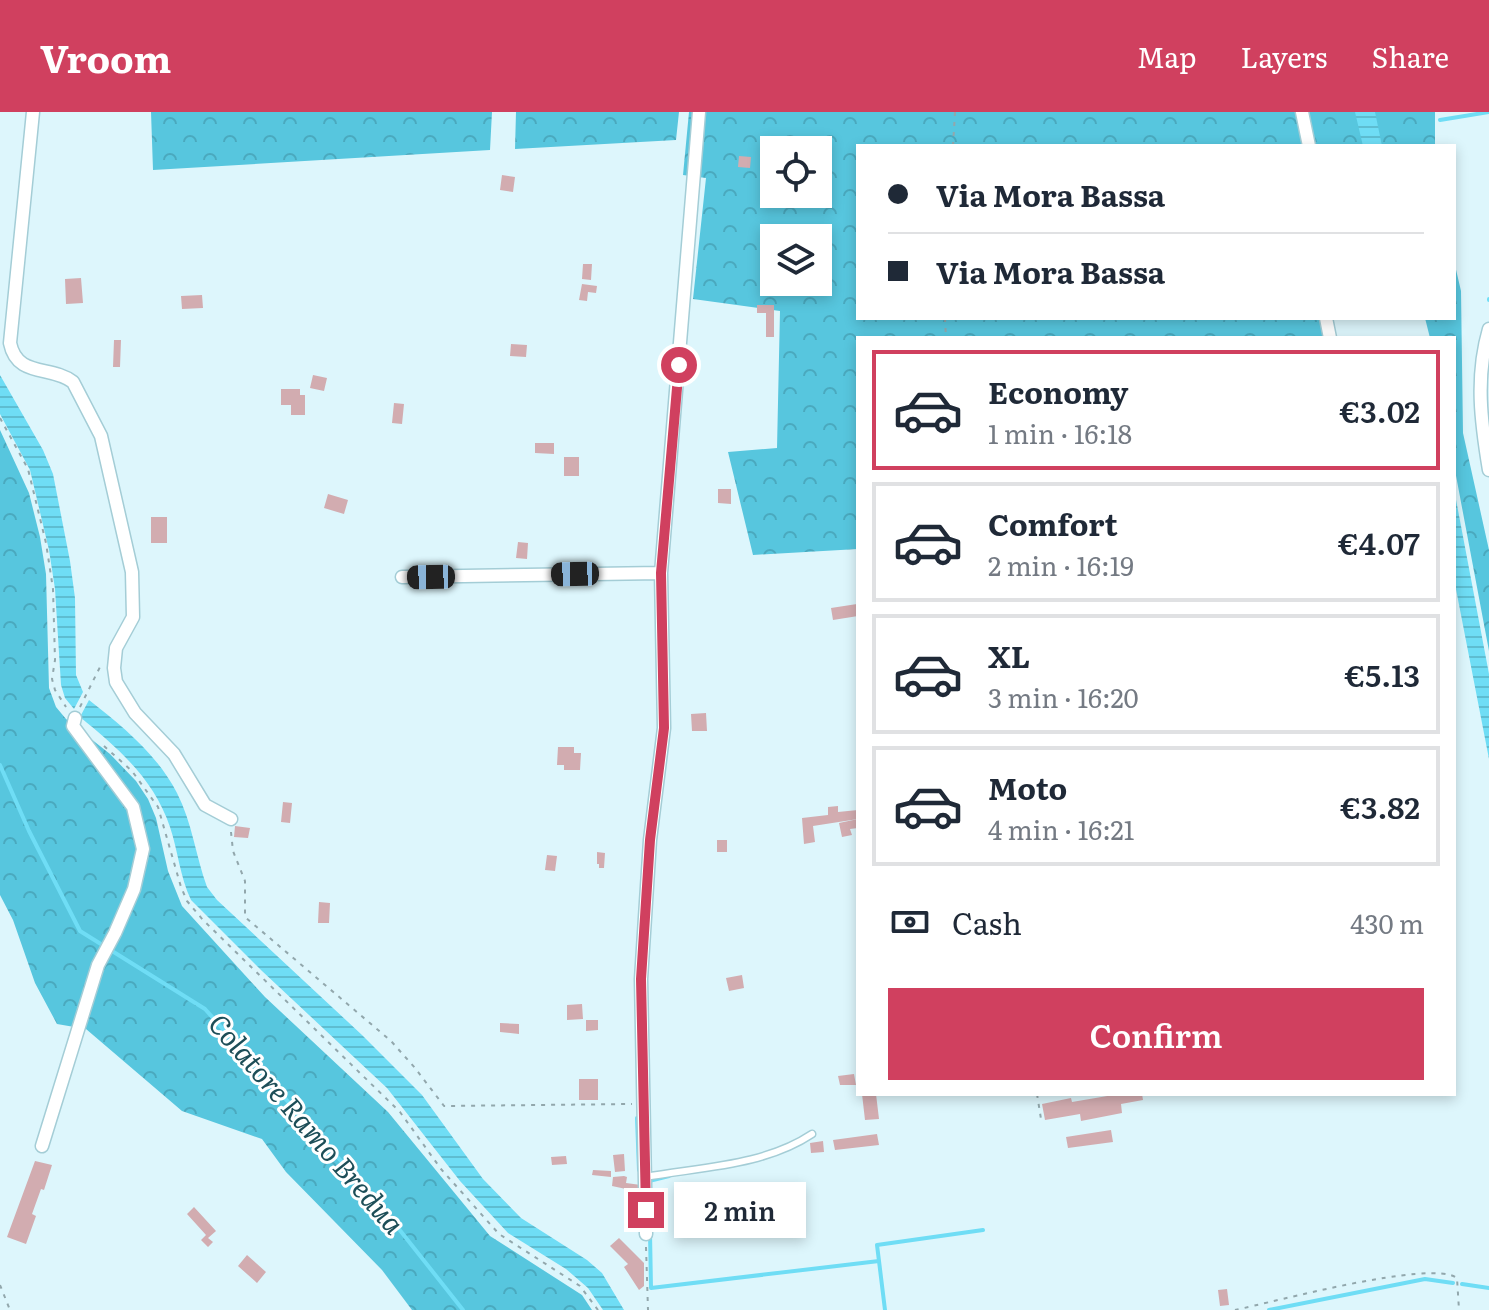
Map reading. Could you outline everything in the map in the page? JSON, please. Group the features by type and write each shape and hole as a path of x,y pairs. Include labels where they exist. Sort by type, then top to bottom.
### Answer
{"street":[{"path":"33,112 10,343 15,358 27,368 66,377 73,382 101,436 132,572 133,617 116,648 114,668 122,695 174,754 205,805 231,819"},
{"path":"646,1234 641,979 650,840 664,728 661,573 699,112"},
{"path":"1302,112 1309,144"},
{"path":"1489,329 1481,357 1480,419 1489,470"},
{"path":"402,577 661,573"},
{"path":"42,1146 98,965 134,889 143,849 133,807 73,726 76,716"}],"lane":[{"path":"645,1180 762,1157 791,1148 812,1134"}],"path":[{"path":"953,144 955,112"},
{"path":"0,418 28,469 46,543 53,589 55,660 52,679 55,690 76,716 100,666 116,648"},
{"path":"98,740 132,771 158,807 181,887 187,901 203,920 400,1112 441,1169 499,1234 580,1286 598,1310"},
{"path":"231,819 233,851 245,881 245,917 391,1041 444,1106 644,1104"},
{"path":"1037,1096 1041,1119"},
{"path":"646,1234 648,1310"},
{"path":"1235,1310 1398,1275 1441,1272 1457,1278 1459,1310"},
{"path":"0,1285 10,1310"}],"green space":[{"path":"151,112 492,112 490,150 153,170"},
{"path":"516,112 679,112 676,140 515,149"},
{"path":"689,112 1435,112 1435,144 856,144 856,320 1327,320 1331,336 856,336 856,549 753,555 728,452 777,448 780,311 693,299 706,178 683,175"},
{"path":"1456,270 1461,291 1463,433 1489,550 1489,651 1456,476 1456,336 1430,336 1426,320 1456,320"},
{"path":"0,430 29,493 40,537 46,574 49,688 56,707 66,719 110,754 136,781 148,799 156,818 168,871 182,906 265,997 388,1112 490,1236 582,1295 592,1310 412,1310 382,1270 286,1172 262,1139 182,1111 86,1029 57,1024 35,983 13,920 0,895"}],"shaded area":[{"path":"1355,112 1375,112 1382,144 1363,144"},
{"path":"0,375 43,450 53,474 75,598 76,675 83,692 74,709 65,698 61,685 55,589 49,550 30,470 0,414"},
{"path":"1456,500 1489,674 1489,759 1456,589"},
{"path":"89,700 138,742 169,779 186,816 207,887 217,900 422,1095 483,1179 521,1218 602,1273 624,1310 603,1310 588,1288 566,1269 508,1233 460,1181 387,1088 191,900 170,827 155,794 133,766 80,717"}],"building":[{"path":"739,156 751,157 750,168 738,167"},
{"path":"502,175 515,177 513,192 500,190"},
{"path":"583,264 592,264 591,280 582,279"},
{"path":"81,278 83,303 66,304 65,279"},
{"path":"582,284 597,286 596,293 588,292 587,301 579,300"},
{"path":"202,295 203,308 182,309 181,296"},
{"path":"757,305 774,305 774,337 766,337 766,313 757,313"},
{"path":"114,340 121,340 120,367 113,367"},
{"path":"511,344 527,345 526,357 510,356"},
{"path":"313,375 327,378 324,391 310,388"},
{"path":"281,389 300,389 300,395 305,395 305,415 291,415 291,405 281,405"},
{"path":"394,403 404,404 402,424 392,423"},
{"path":"535,443 554,443 554,454 535,453"},
{"path":"564,457 579,457 579,476 564,476"},
{"path":"718,489 731,489 731,504 718,503"},
{"path":"328,494 348,500 344,514 324,508"},
{"path":"151,517 167,517 167,543 151,543"},
{"path":"518,542 528,543 527,559 516,558"},
{"path":"856,604 856,616 833,620 831,608"},
{"path":"706,713 707,731 692,731 691,714"},
{"path":"558,747 574,747 574,753 581,753 580,770 564,770 564,765 557,765"},
{"path":"283,802 292,803 290,823 281,822"},
{"path":"838,806 838,812 856,810 856,819 813,826 815,842 804,844 802,818 828,815 828,807"},
{"path":"856,819 856,828 850,829 852,835 842,837 839,823"},
{"path":"235,826 250,828 248,838 234,837"},
{"path":"717,840 727,840 727,852 717,852"},
{"path":"597,852 605,853 604,868 599,868 597,864"},
{"path":"547,855 557,856 555,871 545,870"},
{"path":"319,902 330,903 329,923 318,923"},
{"path":"742,975 744,988 729,991 726,978"},
{"path":"582,1004 583,1019 567,1020 567,1005"},
{"path":"586,1020 598,1020 598,1030 586,1031"},
{"path":"500,1023 519,1024 519,1034 500,1032"},
{"path":"854,1074 856,1085 840,1085 838,1076"},
{"path":"579,1079 598,1079 598,1100 579,1100"},
{"path":"862,1096 876,1096 879,1119 865,1120"},
{"path":"1107,1096 1142,1096 1143,1100 1121,1104 1122,1113 1081,1121 1080,1114 1045,1120 1042,1104 1071,1098 1072,1102"},
{"path":"1111,1130 1113,1142 1068,1148 1066,1137"},
{"path":"877,1134 879,1145 835,1150 833,1140"},
{"path":"823,1141 824,1152 811,1153 810,1143"},
{"path":"624,1154 625,1171 615,1172 613,1155"},
{"path":"566,1156 567,1164 552,1165 551,1157"},
{"path":"35,1161 52,1165 32,1214 36,1216 26,1244 7,1237"},
{"path":"593,1170 611,1171 611,1177 592,1175"},
{"path":"613,1177 627,1177 626,1183 641,1185 640,1228 629,1227 630,1197 625,1196 626,1189 612,1186"},
{"path":"194,1207 216,1231 208,1238 213,1242 208,1247 201,1240 206,1235 187,1214"},
{"path":"619,1238 644,1263 644,1286 639,1290 624,1267 628,1264 610,1246"},
{"path":"247,1255 266,1272 257,1283 238,1266"},
{"path":"1227,1289 1229,1305 1220,1306 1218,1290"}],"waterway":[{"path":"1440,120 1489,112"},
{"name":"Colatore Ramo Bredua","path":"0,765 29,831 80,931 205,1009 376,1200 463,1310"},
{"path":"637,1118 639,1170"},
{"path":"649,1184 649,1181 669,1176"},
{"path":"879,1261 877,1245 983,1230"},
{"path":"650,1233 651,1288 879,1261 885,1310"},
{"path":"1269,1310 1425,1279 1453,1283"},
{"path":"1462,1284 1489,1288"}],"route":[{"path":"646,1210 641,979 650,840 664,728 661,573 679,365"}]}
